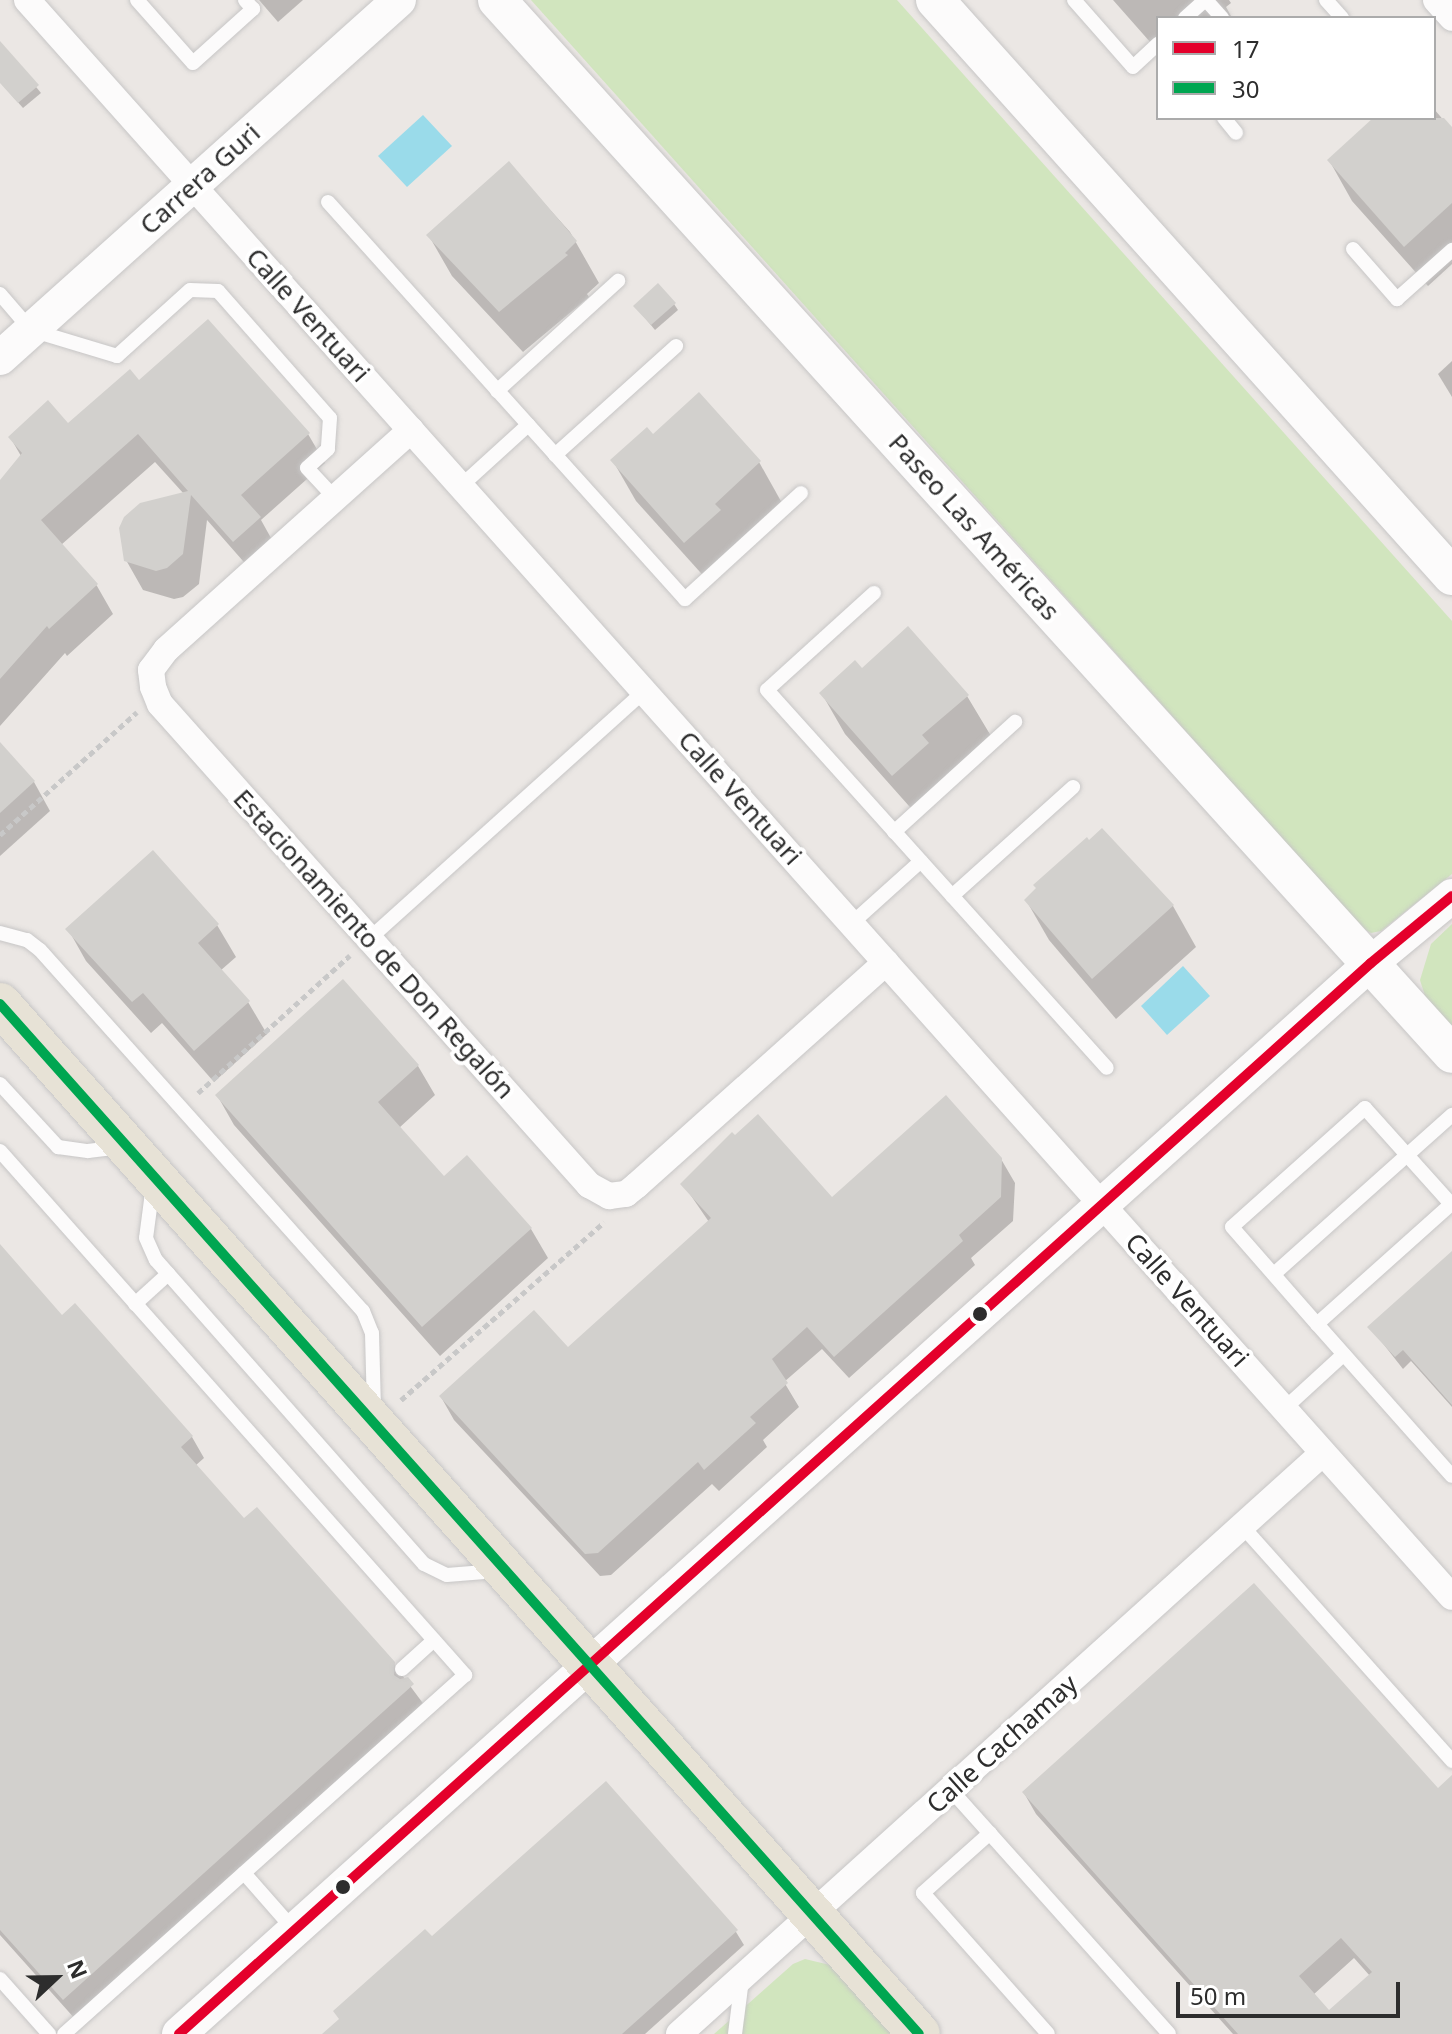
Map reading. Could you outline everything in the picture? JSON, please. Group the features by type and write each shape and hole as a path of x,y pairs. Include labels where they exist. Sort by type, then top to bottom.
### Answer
{"main road":[{"name":"Paseo Las Américas","path":"497,0 1452,1054"},
{"path":"935,0 1452,576"},
{"path":"0,1004 919,2034"}],"street":[{"name":"Calle Ventuari","path":"27,0 1452,1597"},
{"name":"Carrera Guri","path":"0,358 399,0"},
{"path":"1436,0 1452,18"},
{"path":"156,697 151,670 155,661 411,430"},
{"name":"Estacionamiento de Don Regalón","path":"156,697 589,1185 609,1196 626,1194"},
{"path":"179,2034 1371,963 1452,896"},
{"path":"626,1194 886,962"},
{"name":"Calle Cachamay","path":"679,2034 1323,1453"}],"lane":[{"path":"137,0 193,63 253,9 245,0"},
{"path":"1074,0 1133,67 1156,46"},
{"path":"1187,16 1206,0 1220,16"},
{"path":"1326,0 1340,16"},
{"path":"1226,120 1236,133"},
{"path":"328,202 685,599 801,493"},
{"path":"1353,249 1397,299 1452,250"},
{"path":"497,391 618,281"},
{"path":"0,294 31,330 117,356 190,290 218,291 330,418 328,449 307,468 335,498"},
{"path":"555,455 676,346"},
{"path":"461,486 528,425"},
{"path":"874,593 767,690 1107,1068"},
{"path":"369,939 644,691"},
{"path":"894,832 1015,722"},
{"path":"952,896 1073,787"},
{"path":"851,924 921,861"},
{"path":"0,933 27,940 40,950 370,1322 375,1423"},
{"path":"0,1084 58,1147 141,1161 149,1250 424,1564 447,1575 506,1570"},
{"path":"1317,1324 1451,1204 1365,1108 1232,1227 1317,1324 1452,1476"},
{"path":"1274,1274 1452,1115"},
{"path":"0,1151 465,1675 64,2034"},
{"path":"135,1304 168,1274"},
{"path":"1284,1409 1344,1354"},
{"path":"1243,1527 1452,1761"},
{"path":"402,1669 434,1640"},
{"path":"951,1790 1169,2034"},
{"path":"990,1833 923,1893 1048,2034"},
{"path":"244,1873 295,1930"},
{"path":"735,2034 743,1977"},
{"path":"0,1979 49,2034"}],"path":[{"path":"0,835 156,697"},
{"path":"182,1108 369,939"},
{"path":"375,1423 617,1211 626,1194"}],"green space":[{"path":"531,0 897,0 1452,621 1452,874 1381,931 1371,933 1361,927"},
{"path":"1452,924 1452,1029 1426,999 1420,980 1431,944"},
{"path":"805,1959 830,1965 896,2034 714,2034 793,1964"}],"water":[{"path":"423,115 452,146 407,187 378,156"},
{"path":"1183,966 1210,996 1167,1035 1141,1006"}],"building":[{"path":"0,41 39,85 18,103 0,83"},
{"path":"1444,118 1452,127 1452,203 1404,247 1327,160 1371,120"},
{"path":"509,161 577,241 565,253 568,255 499,312 426,235"},
{"path":"658,283 676,303 651,325 633,306"},
{"path":"208,319 310,433 241,495 261,517 233,542 191,495 183,554 167,568 156,571 124,561 119,528 124,517 140,503 188,491 138,434 41,520 98,584 49,629 47,626 0,679 0,480 22,453 8,437 48,400 68,423 130,369 139,380"},
{"path":"699,392 761,461 715,504 721,510 684,543 610,460 647,427 653,434"},
{"path":"908,626 969,695 922,735 929,743 892,776 819,693 855,660 862,668"},
{"path":"0,742 35,781 0,813"},
{"path":"1102,828 1174,905 1092,979 1024,900 1036,888 1033,885 1087,837 1089,840"},
{"path":"153,850 219,924 198,943 250,1001 194,1051 143,993 132,1002 65,929"},
{"path":"343,979 419,1065 378,1102 444,1176 467,1155 532,1228 422,1327 215,1095"},
{"path":"946,1095 1002,1158 1001,1197 959,1235 963,1241 834,1357 807,1327 772,1359 788,1383 750,1417 756,1423 704,1470 698,1462 598,1553 585,1554 439,1396 534,1310 568,1347 711,1218 680,1184 732,1132 735,1135 758,1114 832,1197"},
{"path":"0,1244 62,1315 75,1303 193,1436 181,1447 244,1518 257,1507 395,1662 394,1675 400,1679 408,1677 414,1684 63,2000 0,1930"},
{"path":"1452,1251 1452,1405 1403,1350 1395,1357 1367,1327"},
{"path":"1254,1583 1438,1788 1452,1775 1452,2034 1238,2034 1022,1792","holes":["1341,1938 1372,1972 1329,2010 1299,1976"]},
{"path":"606,1781 738,1930 622,2034 322,2034 339,2019 333,2011 425,1929 432,1936"}],"transit line":[{"name":"17","path":"179,2034 1371,963 1452,896"},
{"name":"30","path":"0,1004 919,2034"}]}
